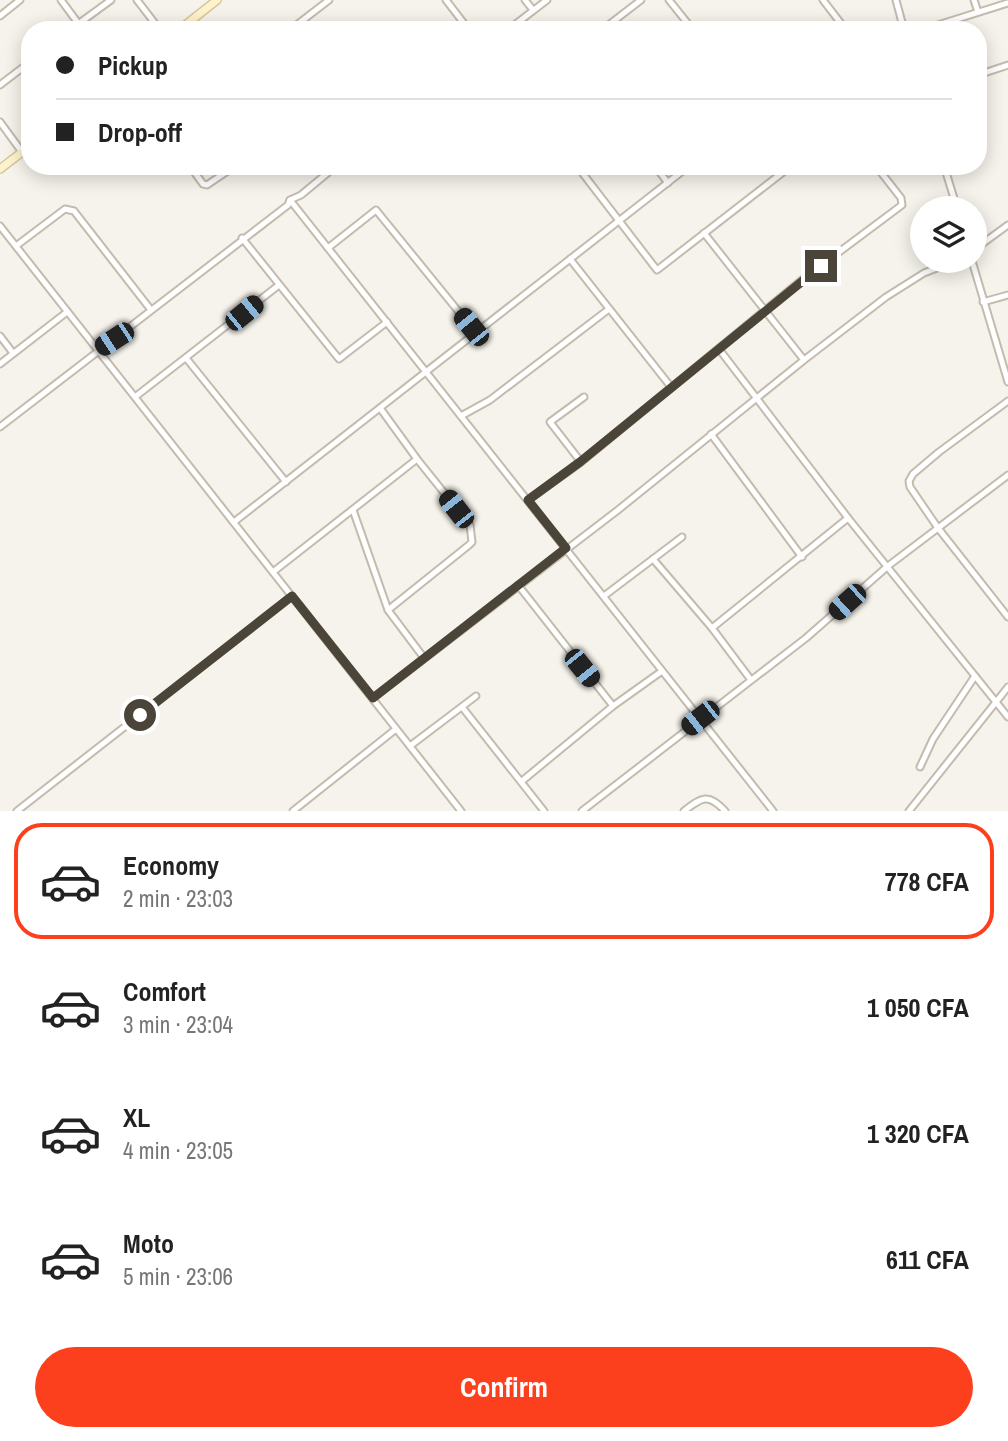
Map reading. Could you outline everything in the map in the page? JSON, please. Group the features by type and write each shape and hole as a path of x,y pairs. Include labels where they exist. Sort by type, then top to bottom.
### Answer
{"street":[{"path":"0,16 20,0"},
{"path":"61,0 77,21"},
{"path":"81,21 111,0"},
{"path":"137,0 153,21"},
{"path":"302,21 329,0"},
{"path":"446,0 462,21"},
{"path":"525,0 533,10"},
{"path":"519,21 547,0"},
{"path":"614,21 641,0"},
{"path":"669,0 685,21"},
{"path":"823,0 839,21"},
{"path":"896,0 902,21"},
{"path":"974,0 978,12"},
{"path":"190,21 214,1"},
{"path":"950,21 1008,3"},
{"path":"987,72 1008,65"},
{"path":"0,85 21,69"},
{"path":"0,122 21,151"},
{"path":"0,169 21,153"},
{"path":"196,175 207,185 222,175"},
{"path":"0,427 325,175"},
{"path":"583,175 657,270 779,175"},
{"path":"661,175 667,183"},
{"path":"234,523 677,175"},
{"path":"528,500 580,462 765,310 902,205 901,198 883,175"},
{"path":"947,175 953,196"},
{"path":"290,200 773,811"},
{"path":"16,246 65,209 70,209 151,310"},
{"path":"328,248 376,210 476,333"},
{"path":"987,240 1008,225"},
{"path":"0,226 461,811"},
{"path":"704,233 804,360"},
{"path":"242,238 339,359 387,322"},
{"path":"570,259 671,387"},
{"path":"373,698 804,360 904,284 928,273"},
{"path":"975,273 1008,382"},
{"path":"135,397 279,285"},
{"path":"983,302 1008,295"},
{"path":"461,416 490,400 609,309"},
{"path":"0,364 67,312"},
{"path":"0,336 13,353"},
{"path":"719,349 849,518 1008,717"},
{"path":"186,358 286,482"},
{"path":"580,462 550,422 584,397"},
{"path":"1008,401 939,452 913,474 909,481 910,487 937,528 1008,617"},
{"path":"380,408 470,525 472,542 388,610"},
{"path":"711,434 802,556"},
{"path":"273,572 417,459"},
{"path":"582,811 806,638 888,566 1008,475"},
{"path":"354,510 388,610 424,659"},
{"path":"712,628 849,518"},
{"path":"604,596 682,537"},
{"path":"653,559 712,628 751,680"},
{"path":"518,585 613,706"},
{"path":"17,811 292,596"},
{"path":"522,781 613,706 662,671"},
{"path":"920,767 933,739 975,676"},
{"path":"909,811 1008,687"},
{"path":"410,746 476,696"},
{"path":"462,707 544,811"},
{"path":"293,811 396,729"},
{"path":"684,811 705,798 717,802 725,811"}],"route":[{"path":"140,715 292,596 373,698 566,548 528,500 580,462 821,266"}]}
